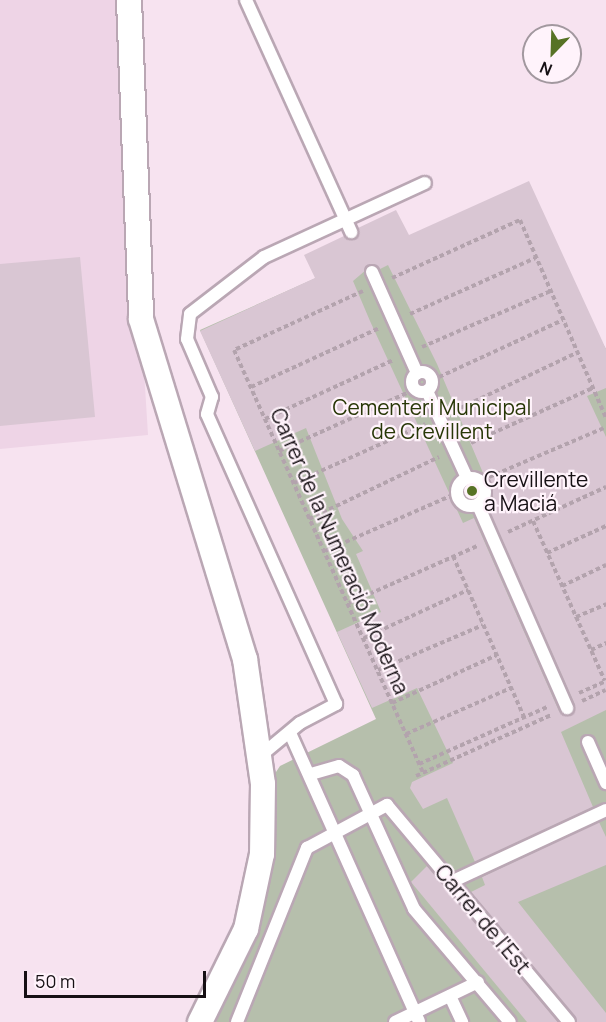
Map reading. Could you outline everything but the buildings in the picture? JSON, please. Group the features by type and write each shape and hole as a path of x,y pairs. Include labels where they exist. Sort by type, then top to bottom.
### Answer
{"street":[{"path":"129,0 141,319 245,659 259,757 262,854 246,929 200,1022"}],"lane":[{"path":"246,0 348,226"},
{"path":"259,757 290,733 336,704 207,414 212,397 187,339 190,314 210,294 264,257 348,226 425,183"},
{"path":"372,272 417,373 427,373 425,387 467,478"},
{"path":"467,478 480,481 486,494 478,505"},
{"path":"467,478 457,493 464,504 478,505"},
{"path":"478,505 565,704"},
{"path":"290,733 311,774 332,832 417,1017"},
{"path":"588,742 606,783"},
{"path":"311,774 339,766 353,775 367,814 414,909 510,1022"},
{"name":"Carrer de l'Est","path":"367,814 387,805 399,815 451,882 569,1022"},
{"path":"451,882 606,810"},
{"path":"237,1022 307,848 367,814"},
{"path":"395,1022 417,1017 478,982"},
{"path":"450,996 462,1022"}],"path":[{"path":"520,220 606,418"},
{"path":"279,451 425,387 563,320"},
{"name":"Carrer de la Numeració Moderna","path":"234,350 423,772"},
{"path":"480,481 606,427"},
{"path":"325,551 457,493"},
{"path":"416,776 565,704 606,681 533,521"},
{"path":"547,553 606,526"},
{"path":"453,556 524,717"},
{"path":"562,586 606,565"},
{"path":"364,638 468,590"},
{"path":"576,617 606,604"},
{"path":"378,670 483,625"},
{"path":"591,650 606,643"},
{"path":"392,703 497,655"},
{"path":"406,734 511,688"},
{"path":"419,764 524,717 606,690"}],"shaded area":[{"path":"0,0 121,0 148,435 0,449"}],"green space":[{"name":"Cementeri Municipal de Crevillent","path":"510,191 606,349 606,1022 216,1022 265,907 274,775 280,766 376,719 200,330"}],"place":[{"name":"Crevillente a Maciá","path":"472,491"}]}
